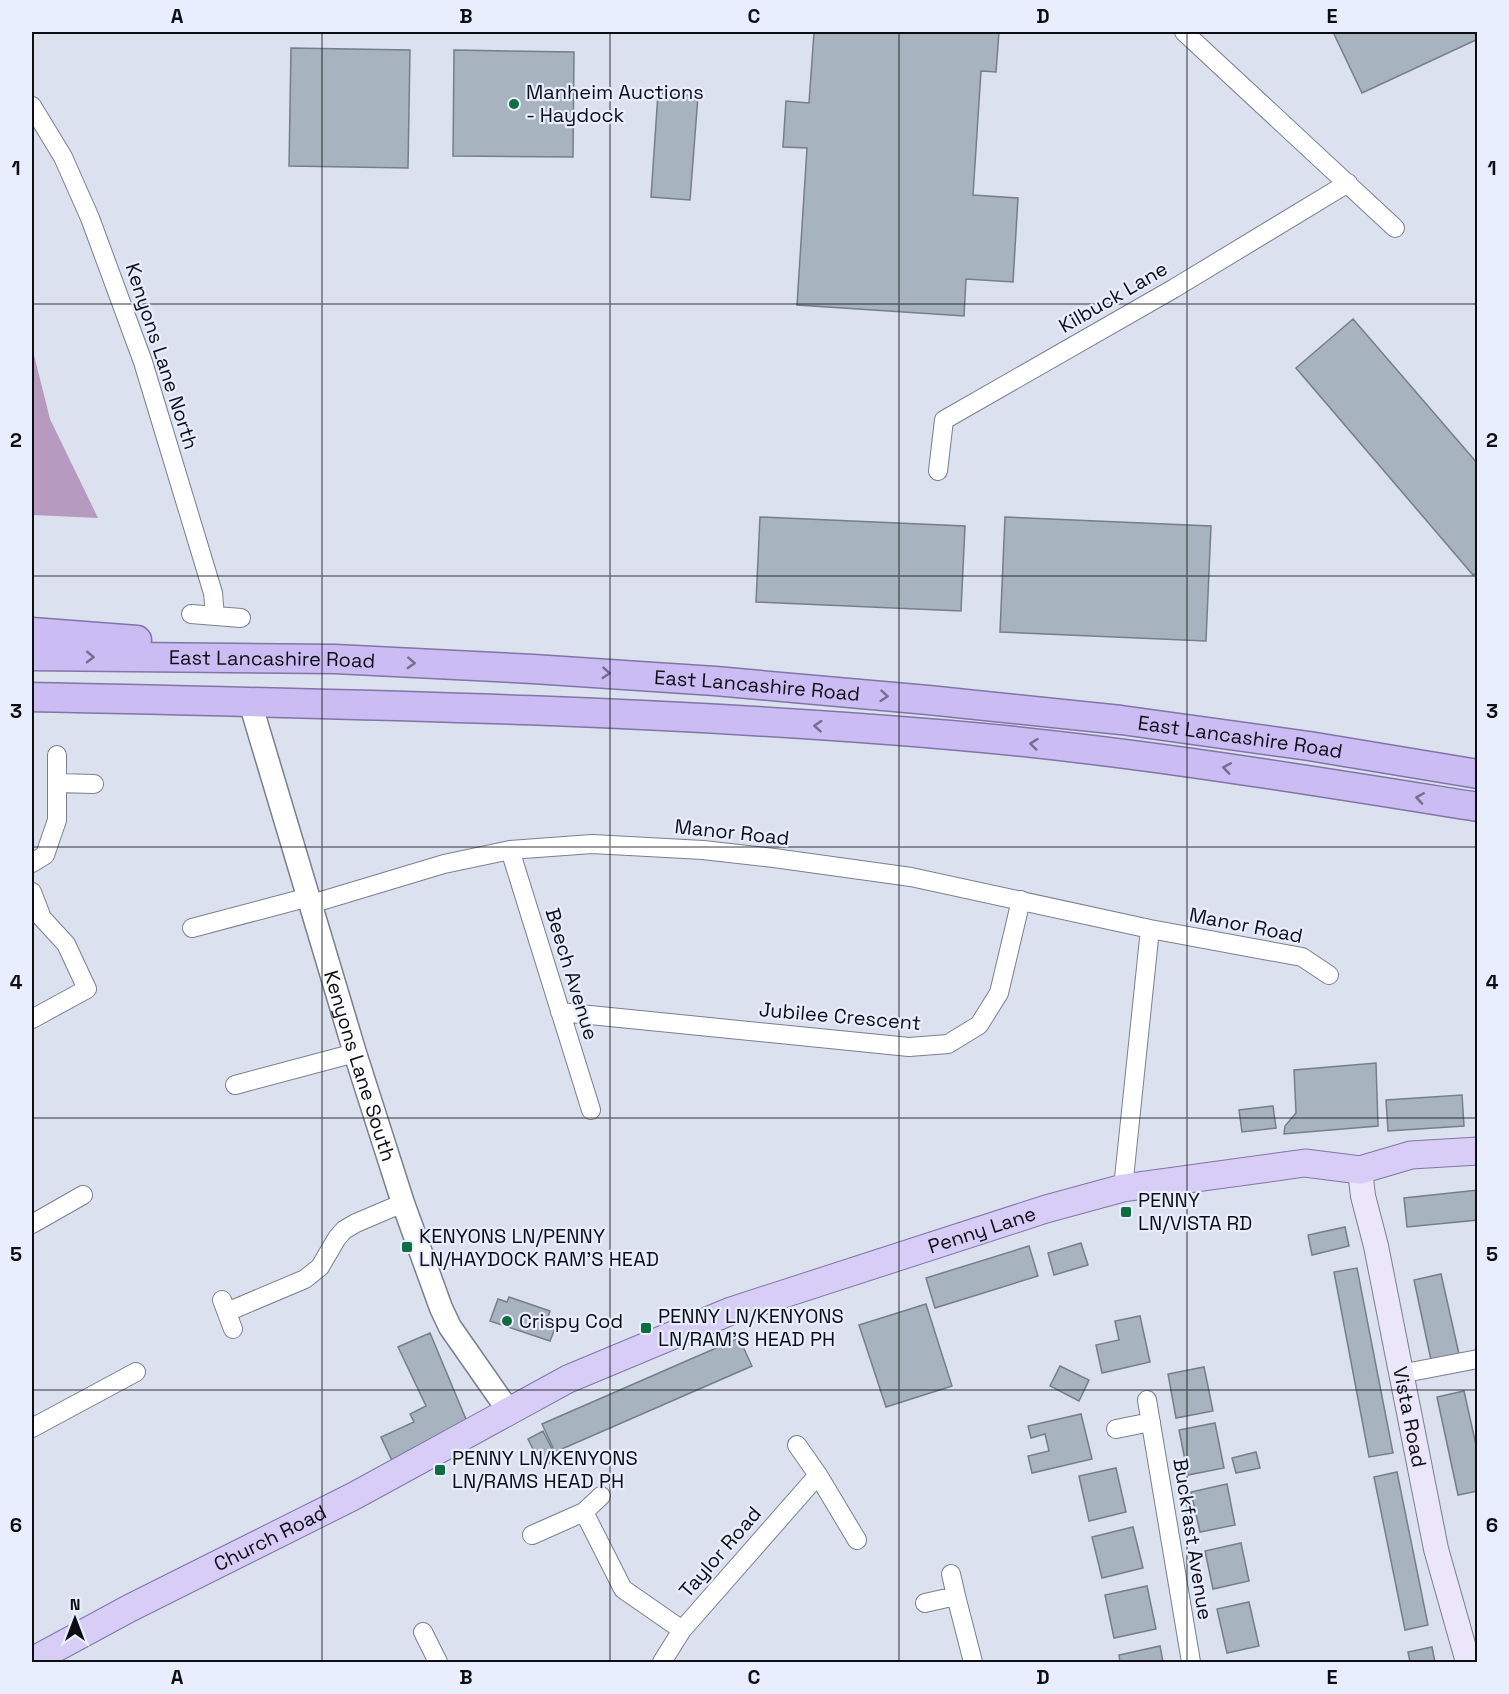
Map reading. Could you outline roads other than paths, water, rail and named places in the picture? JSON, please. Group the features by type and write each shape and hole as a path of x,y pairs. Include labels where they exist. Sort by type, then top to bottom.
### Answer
{"highway":[{"path":"32,632 335,659"},
{"name":"East Lancashire Road","path":"32,656 335,659 715,681 928,700 1144,723 1309,746 1478,774"},
{"name":"East Lancashire Road","path":"32,697 519,710 713,719 951,735 1155,757 1478,807"}],"main road":[{"name":"Penny Lane","path":"508,1410 568,1379 731,1311 1046,1209 1122,1188 1305,1164 1360,1170 1411,1155 1478,1151"},
{"name":"Vista Road","path":"1360,1170 1363,1196 1376,1246 1436,1549 1468,1662"},
{"name":"Church Road","path":"32,1661 130,1608 354,1496 439,1451 508,1410"}],"street":[{"path":"1185,32 1395,228"},
{"name":"Kenyons Lane North","path":"34,116 63,157 90,218 139,351 213,593 215,616"},
{"name":"Kilbuck Lane","path":"938,471 944,420 1173,289 1348,183"},
{"path":"192,614 241,618"},
{"name":"Kenyons Lane South","path":"250,702 355,1053 403,1203 441,1308 450,1327 508,1410"},
{"path":"32,862 45,855 57,820 57,755"},
{"path":"57,783 94,784"},
{"name":"Manor Road","path":"192,928 310,900 444,864 510,850 592,844 703,850 888,873 1150,929 1302,957 1329,975"},
{"name":"Beech Avenue","path":"510,850 591,1110"},
{"path":"32,892 42,918 66,944 87,989 32,1019"},
{"name":"Jubilee Crescent","path":"560,1012 909,1047 948,1044 979,1024 999,993 1021,900"},
{"path":"1122,1188 1150,929"},
{"path":"235,1085 355,1053"},
{"path":"32,1224 83,1195"},
{"path":"227,1314 305,1279 320,1267 344,1230 403,1203"},
{"path":"1400,1374 1478,1359"},
{"path":"32,1428 136,1372"},
{"name":"Buckfast Avenue","path":"1147,1400 1191,1662"},
{"path":"1116,1429 1151,1422"},
{"path":"797,1445 857,1540"},
{"name":"Taylor Road","path":"662,1662 682,1630 818,1475"},
{"path":"532,1535 584,1512 601,1496"},
{"path":"584,1512 623,1589 682,1630"},
{"path":"951,1574 973,1662"},
{"path":"925,1603 956,1596"},
{"path":"423,1632 438,1662"}],"place":[{"name":"Manheim Auctions - Haydock","path":"514,104"},
{"name":"PENNY LN/VISTA RD","path":"1126,1212"},
{"name":"KENYONS LN/PENNY LN/HAYDOCK RAM'S HEAD","path":"407,1247"},
{"name":"Crispy Cod","path":"507,1321"},
{"name":"PENNY LN/KENYONS LN/RAM'S HEAD PH","path":"646,1328"},
{"name":"PENNY LN/KENYONS LN/RAMS HEAD PH","path":"440,1470"}]}
